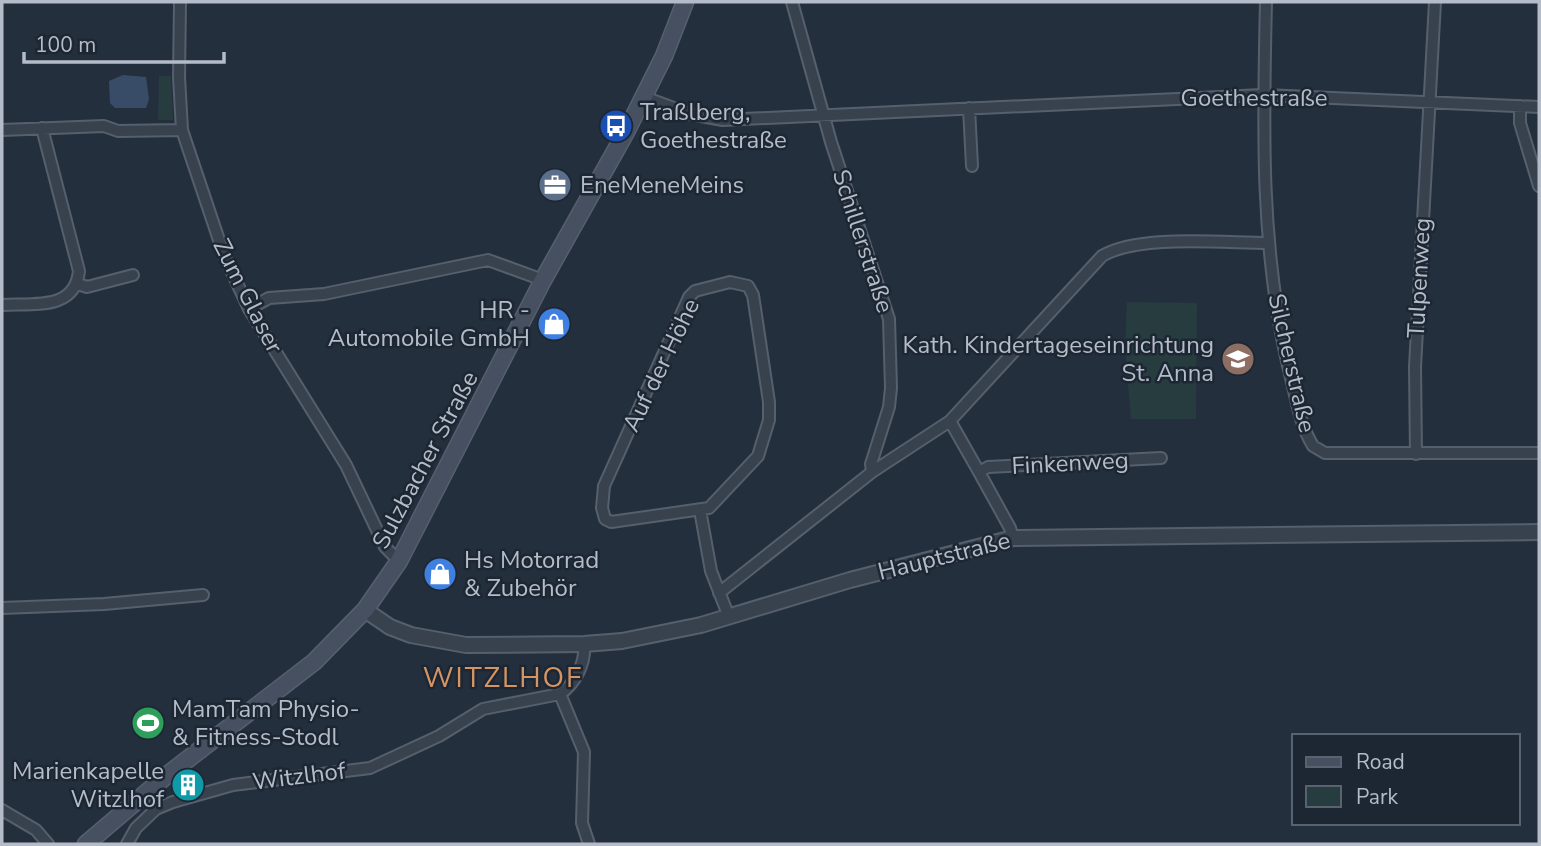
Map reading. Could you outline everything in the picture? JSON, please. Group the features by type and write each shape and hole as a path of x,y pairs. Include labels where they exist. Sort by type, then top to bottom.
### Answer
{"main road":[{"name":"Sulzbacher Straße","path":"86,844 166,776 314,662 365,610 399,561 543,281 644,97 685,2"}],"street":[{"name":"Zum Glaser","path":"180,2 179,99 182,130 215,231 249,309 346,465 385,547 399,561"},
{"name":"Schillerstraße","path":"792,2 890,330 892,365 889,407 873,456 872,472"},
{"name":"Silcherstraße","path":"1266,2 1263,94 1268,243 1285,351 1303,425 1313,446 1325,453 1539,453"},
{"name":"Tulpenweg","path":"1416,454 1415,367 1435,2"},
{"name":"Goethestraße","path":"644,97 690,114 723,120 1263,94 1539,107"},
{"path":"1520,106 1520,122 1539,186"},
{"path":"969,108 972,166"},
{"path":"2,130 104,126 118,131 182,130"},
{"path":"2,305 59,302 71,295 78,284 79,271 43,128"},
{"path":"719,593 872,472 950,421 1102,256 1114,249 1150,243 1268,243"},
{"path":"249,309 269,298 324,294 488,260 543,281"},
{"path":"78,284 87,287 133,275"},
{"name":"Auf der Höhe","path":"742,283 748,286 753,295 769,401 769,420 758,456 745,474 709,508 700,510 611,522 605,519 601,498 689,297 702,288 742,283"},
{"name":"Finkenweg","path":"950,421 1013,538"},
{"name":"Finkenweg","path":"979,472 988,467 1161,458"},
{"path":"700,510 711,571 729,617"},
{"name":"Hauptstraße","path":"365,610 390,627 411,635 466,645 584,644 622,641 729,617 863,577 1013,538 1539,532"},
{"path":"2,608 104,604 203,595"},
{"path":"584,644 585,654 577,674 568,688 560,694 584,752 582,823 589,844"},
{"name":"Witzlhof","path":"127,844 136,828 156,809 173,802 233,785 370,768 439,736 484,709 560,694"},
{"path":"2,810 36,830 48,844"}],"green space":[{"path":"159,76 171,76 173,120 158,120"},
{"path":"1127,302 1197,303 1196,419 1131,419 1125,348"}],"water":[{"path":"123,75 146,77 149,99 146,108 115,108 110,103 109,81"}],"place":[{"name":"Traßlberg, Goethestraße","path":"616,126"},
{"name":"EneMeneMeins","path":"555,185"},
{"name":"HR - Automobile GmbH","path":"554,324"},
{"name":"Kath. Kindertageseinrichtung St. Anna","path":"1238,359"},
{"name":"Hs Motorrad & Zubehör","path":"440,574"},
{"name":"MamTam Physio- & Fitness-Stodl","path":"148,723"},
{"name":"Marienkapelle Witzlhof","path":"188,785"}],"district":[{"name":"WITZLHOF","path":"503,677"}]}
